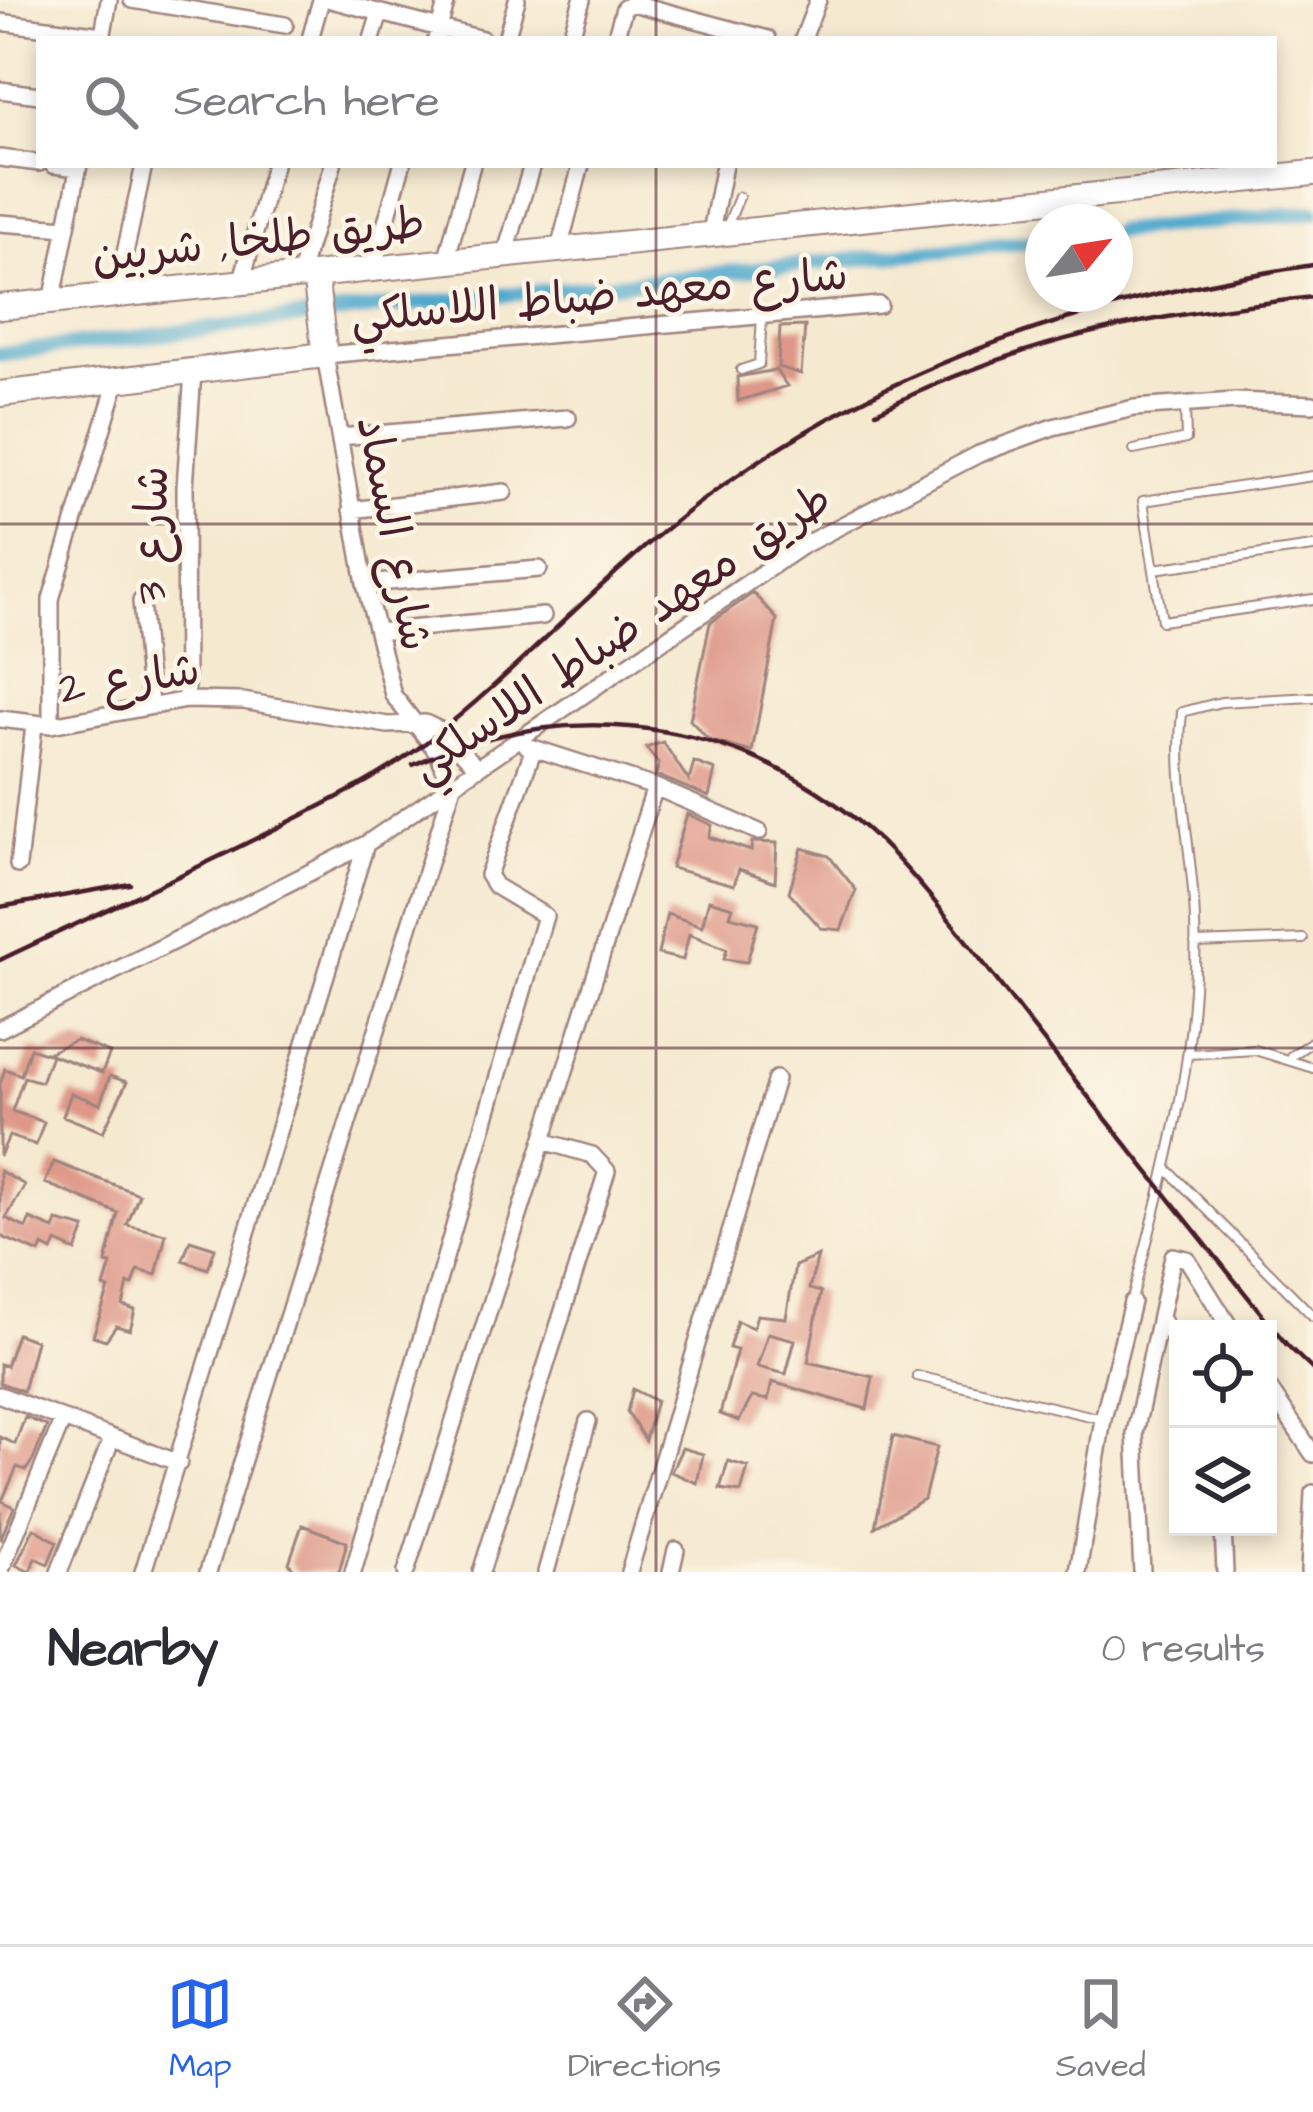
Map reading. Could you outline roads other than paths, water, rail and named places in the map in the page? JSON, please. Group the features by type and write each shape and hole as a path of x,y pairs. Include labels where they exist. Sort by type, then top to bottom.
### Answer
{"main road":[{"name":"طريق طلخا, شربين","path":"0,307 241,283 310,282 373,269 718,231 1313,173"},
{"path":"0,394 193,372 324,349 310,282"}],"street":[{"path":"102,36 109,0"},
{"path":"132,0 285,25"},
{"path":"311,36 321,0"},
{"path":"331,0 375,8 438,33 447,0"},
{"path":"507,36 517,0"},
{"path":"571,36 582,0"},
{"path":"804,36 814,1"},
{"path":"616,36 624,8 639,3 756,36"},
{"path":"0,22 95,36"},
{"path":"0,90 36,94"},
{"path":"0,158 36,163"},
{"path":"52,302 79,168"},
{"path":"116,295 143,168"},
{"path":"241,283 273,168"},
{"path":"310,282 333,168"},
{"path":"373,269 401,168"},
{"path":"446,261 471,168"},
{"path":"505,255 531,168"},
{"path":"559,249 580,168"},
{"path":"718,231 724,168"},
{"path":"0,223 67,228"},
{"name":"شارع معهد ضباط اللاسلكي","path":"324,349 878,304"},
{"name":"شارع السماد","path":"324,349 365,584 393,695 440,758 451,787"},
{"name":"شارع 3","path":"186,700 185,511 193,372"},
{"path":"18,865 42,725 51,599 117,381"},
{"name":"طريق معهد ضباط اللاسلكي","path":"0,1029 366,844 477,767 526,746 743,583 880,502 1053,427 1134,408 1313,404"},
{"path":"339,437 568,418"},
{"path":"351,510 504,493"},
{"path":"365,584 539,569"},
{"path":"141,601 150,706"},
{"path":"377,632 543,616"},
{"name":"شارع 2","path":"0,719 42,725 186,700 273,704 388,724 410,720"},
{"name":"شارع السماد","path":"410,720 440,730 477,767"},
{"path":"353,1572 545,916 495,886 488,874 526,746 655,787 759,832"},
{"path":"208,1572 451,787"},
{"path":"406,1572 655,787"},
{"path":"142,1572 366,844"},
{"path":"629,1572 776,1079"},
{"path":"481,1572 607,1171 592,1155 543,1141"},
{"path":"1142,1572 1134,1452 1170,1259 1181,1254 1225,1320"},
{"path":"1078,1572 1103,1419 1132,1302"},
{"path":"1160,1318 1169,1332"},
{"path":"0,1395 179,1463"},
{"path":"1277,1401 1313,1454"},
{"path":"0,1572 63,1419"},
{"path":"546,1572 588,1421"},
{"path":"58,1572 112,1438"},
{"path":"1309,1572 1313,1492"},
{"path":"1223,1536 1225,1572"},
{"path":"670,1572 676,1550"}],"lane":[{"path":"718,231 739,196"},
{"path":"741,370 759,364 762,315"},
{"path":"1134,450 1186,440 1185,404"},
{"path":"1313,476 1143,501 1162,621 1313,599"},
{"path":"1154,569 1313,547"},
{"path":"1132,1302 1189,1054 1195,944 1182,712 1221,702 1313,697"},
{"path":"1195,944 1303,939"},
{"path":"1289,1056 1313,1041"},
{"path":"1189,1054 1255,1050 1289,1056 1313,1068"},
{"path":"1166,1168 1313,1316"},
{"path":"917,1376 1103,1419"}],"waterway":[{"path":"1133,230 1313,212"},
{"path":"0,354 386,307 1025,242"}],"railway":[{"path":"0,960 237,848 391,767 459,716 666,529 739,474 814,427 892,386 1053,323 1137,299 1313,265"},
{"path":"876,412 985,364 1089,333 1313,297"},
{"path":"413,765 475,742 539,729 603,725 666,732 728,748 787,773 842,809 892,853 933,899 1257,1308 1313,1370"},
{"path":"0,907 130,884"}]}
